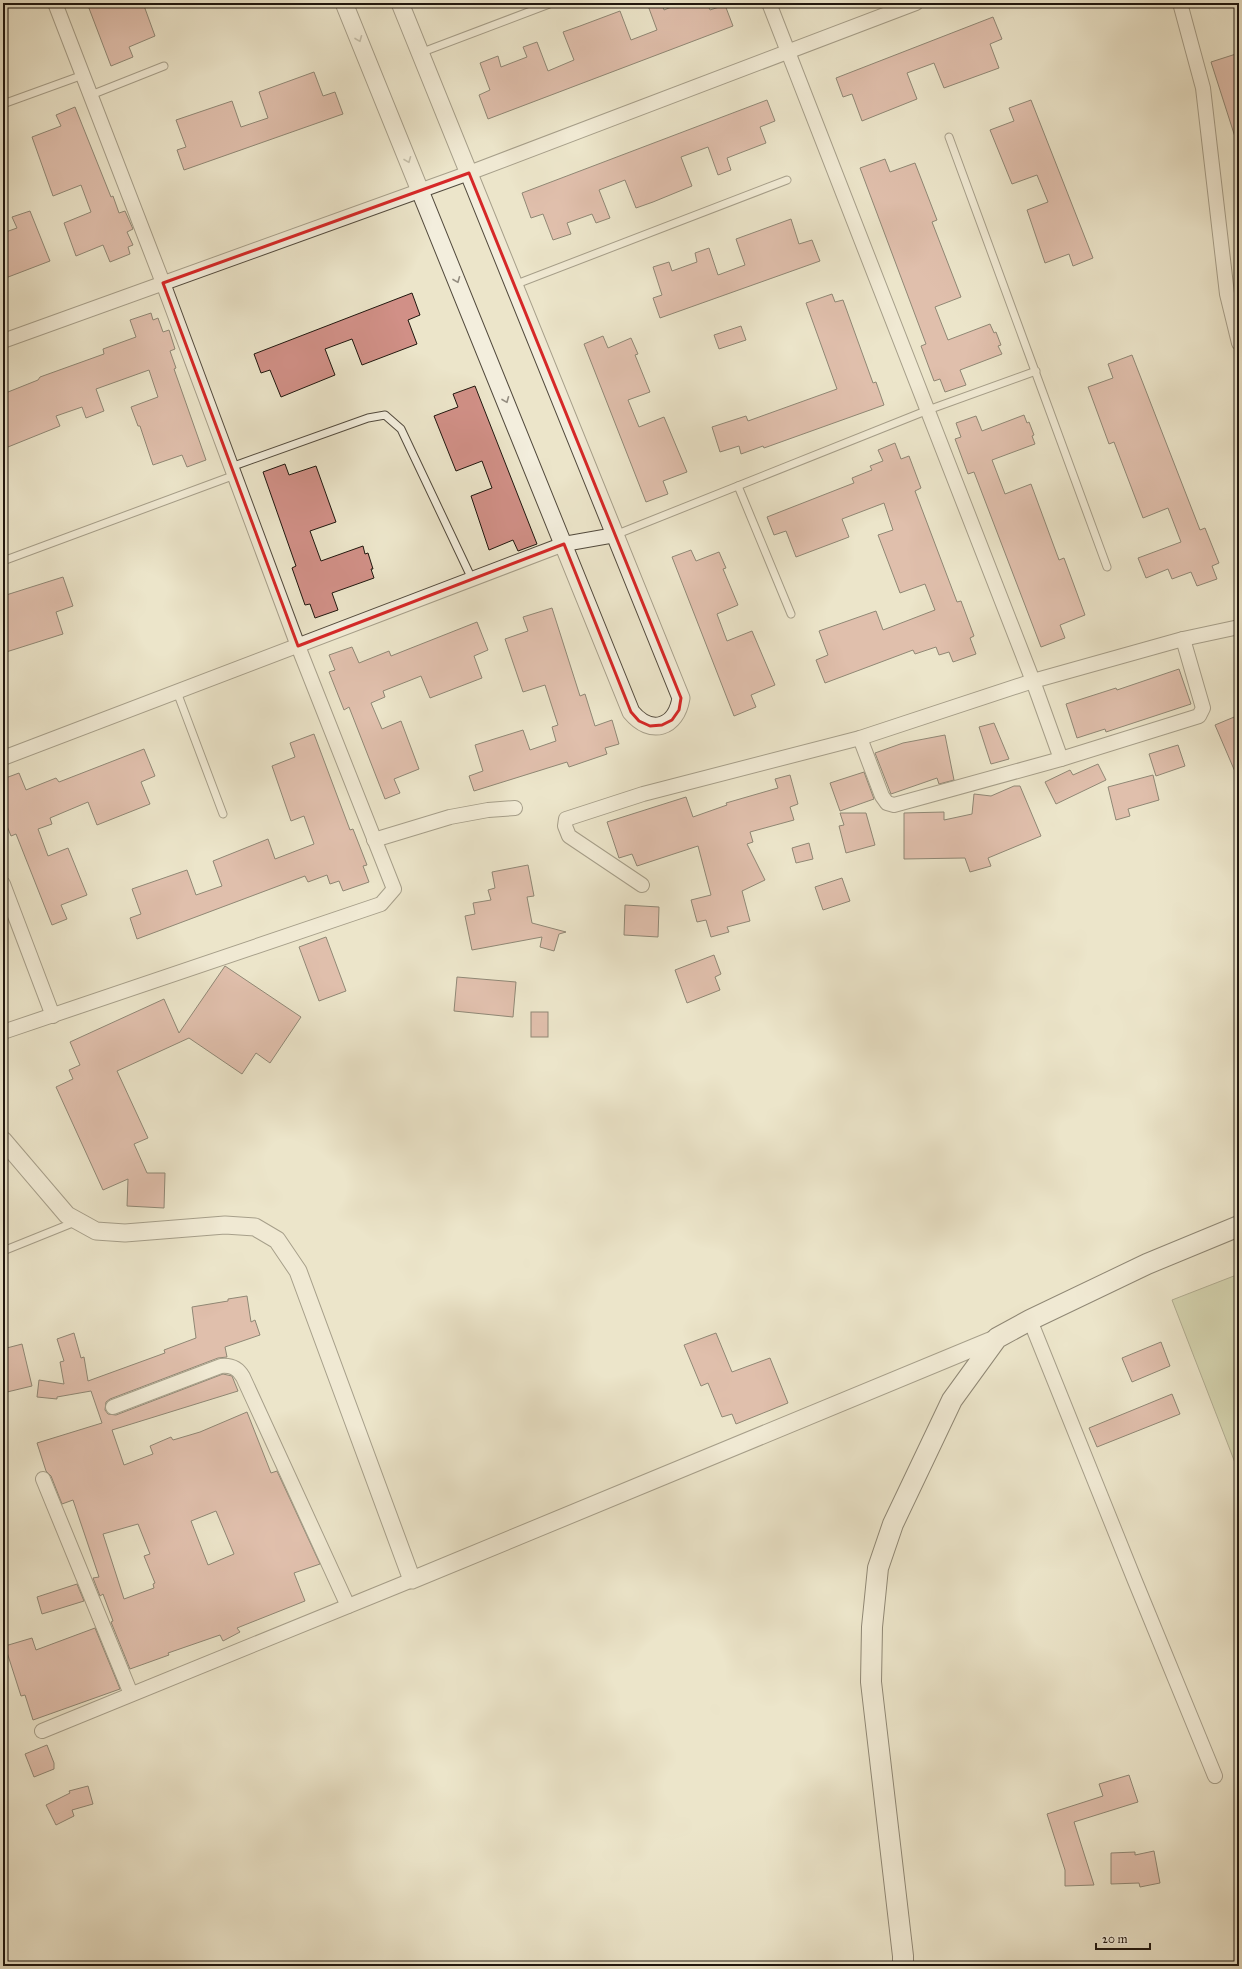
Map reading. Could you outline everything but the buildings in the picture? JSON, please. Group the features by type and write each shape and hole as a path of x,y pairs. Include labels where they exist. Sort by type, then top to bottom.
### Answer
{"main road":[{"path":"903,1966 871,1682 872,1627 878,1568 893,1524 952,1400 997,1338 1030,1320 1147,1264 1239,1226"}],"street":[{"path":"3,1032 381,904 394,889 298,646 163,282 55,3"},
{"path":"344,3 631,712 639,721 650,726 662,726 672,720 679,710 681,698 400,3"},
{"path":"769,3 1033,681 1061,759"},
{"path":"3,340 469,173 916,3"},
{"path":"1180,3 1203,88 1227,294 1239,343"},
{"path":"3,758 564,544 615,535"},
{"path":"642,885 570,836 565,826 566,819 643,794 860,738 1033,681 1183,639 1239,627"},
{"path":"860,738 882,796 887,803 894,804 1061,759 1199,716 1203,708 1183,639"},
{"path":"374,840 450,817 488,810 515,808"},
{"path":"3,884 53,1016"},
{"path":"3,1140 67,1215 96,1231 125,1233 225,1225 255,1227 277,1240 298,1271 412,1580"},
{"path":"1030,1320 1215,1776"},
{"path":"42,1731 412,1580 906,1374 997,1338"},
{"path":"113,1407 221,1366 226,1365 236,1369 243,1377 348,1606"},
{"path":"43,1479 131,1694"}],"lane":[{"path":"420,52 552,3"},
{"path":"91,95 164,66"},
{"path":"3,104 83,75"},
{"path":"949,137 1107,567"},
{"path":"514,285 787,180"},
{"path":"615,535 928,410 1036,371"},
{"path":"3,561 368,418 385,415 401,429 472,579"},
{"path":"738,486 791,614"},
{"path":"177,692 224,814"},
{"path":"3,1251 77,1221"}],"highlighted area":[{"path":"469,173 681,698 679,710 672,720 662,725 650,726 639,721 631,712 564,544 298,646 163,283"}],"green space":[{"path":"1239,1274 1239,1473 1172,1300"}]}
